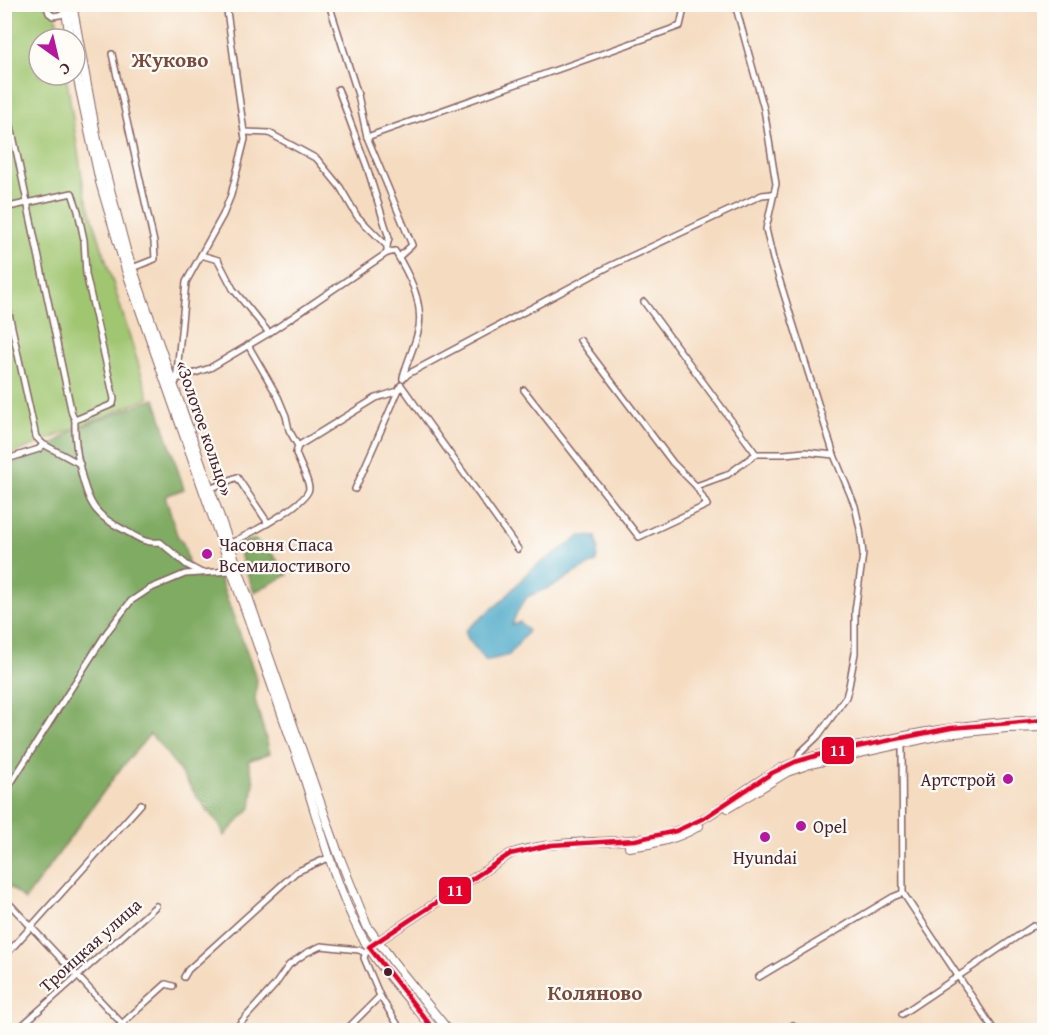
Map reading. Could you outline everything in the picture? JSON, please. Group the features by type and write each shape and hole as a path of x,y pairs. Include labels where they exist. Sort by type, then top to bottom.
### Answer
{"main road":[{"name":"«Золотое кольцо»","path":"72,4 81,63 98,140 132,268 231,571 334,858"},
{"path":"66,9 68,27"},
{"name":"«Золотое кольцо»","path":"79,87 95,162 115,232 173,396 229,544 334,858"},
{"path":"369,950 520,856 530,853 615,848 663,842 686,834 798,764 897,737 953,727 1044,720"},
{"path":"798,764 902,742 980,730 1044,727"},
{"path":"334,858 379,943 448,1030"},
{"path":"334,858 369,950 434,1030"}],"street":[{"path":"46,4 49,13 53,16 66,9"},
{"path":"173,396 177,379 186,282 224,215 245,139 226,4"},
{"path":"329,4 358,95 367,137 412,244 399,257"},
{"path":"367,137 680,26 686,4"},
{"path":"735,4 764,110 776,184 766,229 772,259 834,455 855,506 863,554 855,611 855,653 846,697 818,736 800,753 798,764"},
{"path":"112,54 154,242 155,259 132,268"},
{"path":"177,379 210,368 269,333 387,249 390,238 338,89"},
{"path":"4,93 75,420 76,447 91,502 98,512 111,523 148,544 160,542 187,565 200,572"},
{"path":"244,132 269,133 317,159 340,187 357,216 387,249 395,251 414,289 419,326 401,385 355,489"},
{"path":"4,208 72,193 84,240 86,274 114,399 113,404 75,420"},
{"path":"229,544 268,523 307,496 309,489 296,453 298,446 401,385 408,374 610,266 762,195 772,194"},
{"path":"201,255 218,260 233,289 269,333"},
{"path":"4,291 36,437 43,444 80,464"},
{"path":"644,302 756,453"},
{"path":"524,390 639,537 707,505 696,486 673,463 580,340"},
{"path":"248,345 278,397 298,446"},
{"path":"401,385 518,549"},
{"path":"4,460 39,449 43,444"},
{"path":"696,486 727,475 756,453 805,452 834,455"},
{"path":"209,490 237,477 268,523"},
{"path":"4,794 106,632 131,601 166,580 185,574 231,571"},
{"path":"902,742 903,893 994,1030"},
{"path":"4,957 141,804"},
{"path":"184,977 188,969 296,872 334,858"},
{"path":"759,977 903,893"},
{"path":"4,898 128,1030"},
{"name":"Троицкая улица","path":"17,1030 156,906"},
{"path":"902,1014 1033,926 1044,927"},
{"path":"234,1030 290,965 306,953 321,946 369,950"},
{"path":"369,950 364,958 380,996 401,1030"},
{"path":"115,1030 166,984 173,986"},
{"path":"346,1030 380,996"}],"green space":[{"path":"5,5 54,5 58,27 27,27 27,87 68,87 84,190 149,398 5,457"},
{"path":"155,399 184,489 165,496 177,535 184,545 190,570 202,577 219,577 257,680 255,700 270,753 248,761 254,782 251,808 224,836 218,823 150,734 118,772 25,900 4,882 4,466 42,453 73,430"},
{"path":"255,540 273,555 288,575 254,592 239,551 245,541"}],"water":[{"path":"581,536 596,537 598,548 596,562 557,584 527,597 512,625 520,622 528,631 509,655 486,661 468,639 465,631 504,599 529,571"}],"transit line":[{"name":"11","path":"434,1030 369,947 510,854 551,845 635,840 676,831 704,818 772,773 795,762 822,754 951,728 1044,720"}],"place":[{"name":"Часовня Спаса Всемилостивого","path":"207,554"},
{"name":"Артстрой","path":"1008,779"},
{"name":"Opel","path":"801,826"},
{"name":"Hyundai","path":"765,837"}],"district":[{"name":"Жуково","path":"170,59"},
{"name":"Коляново","path":"595,992"}]}
